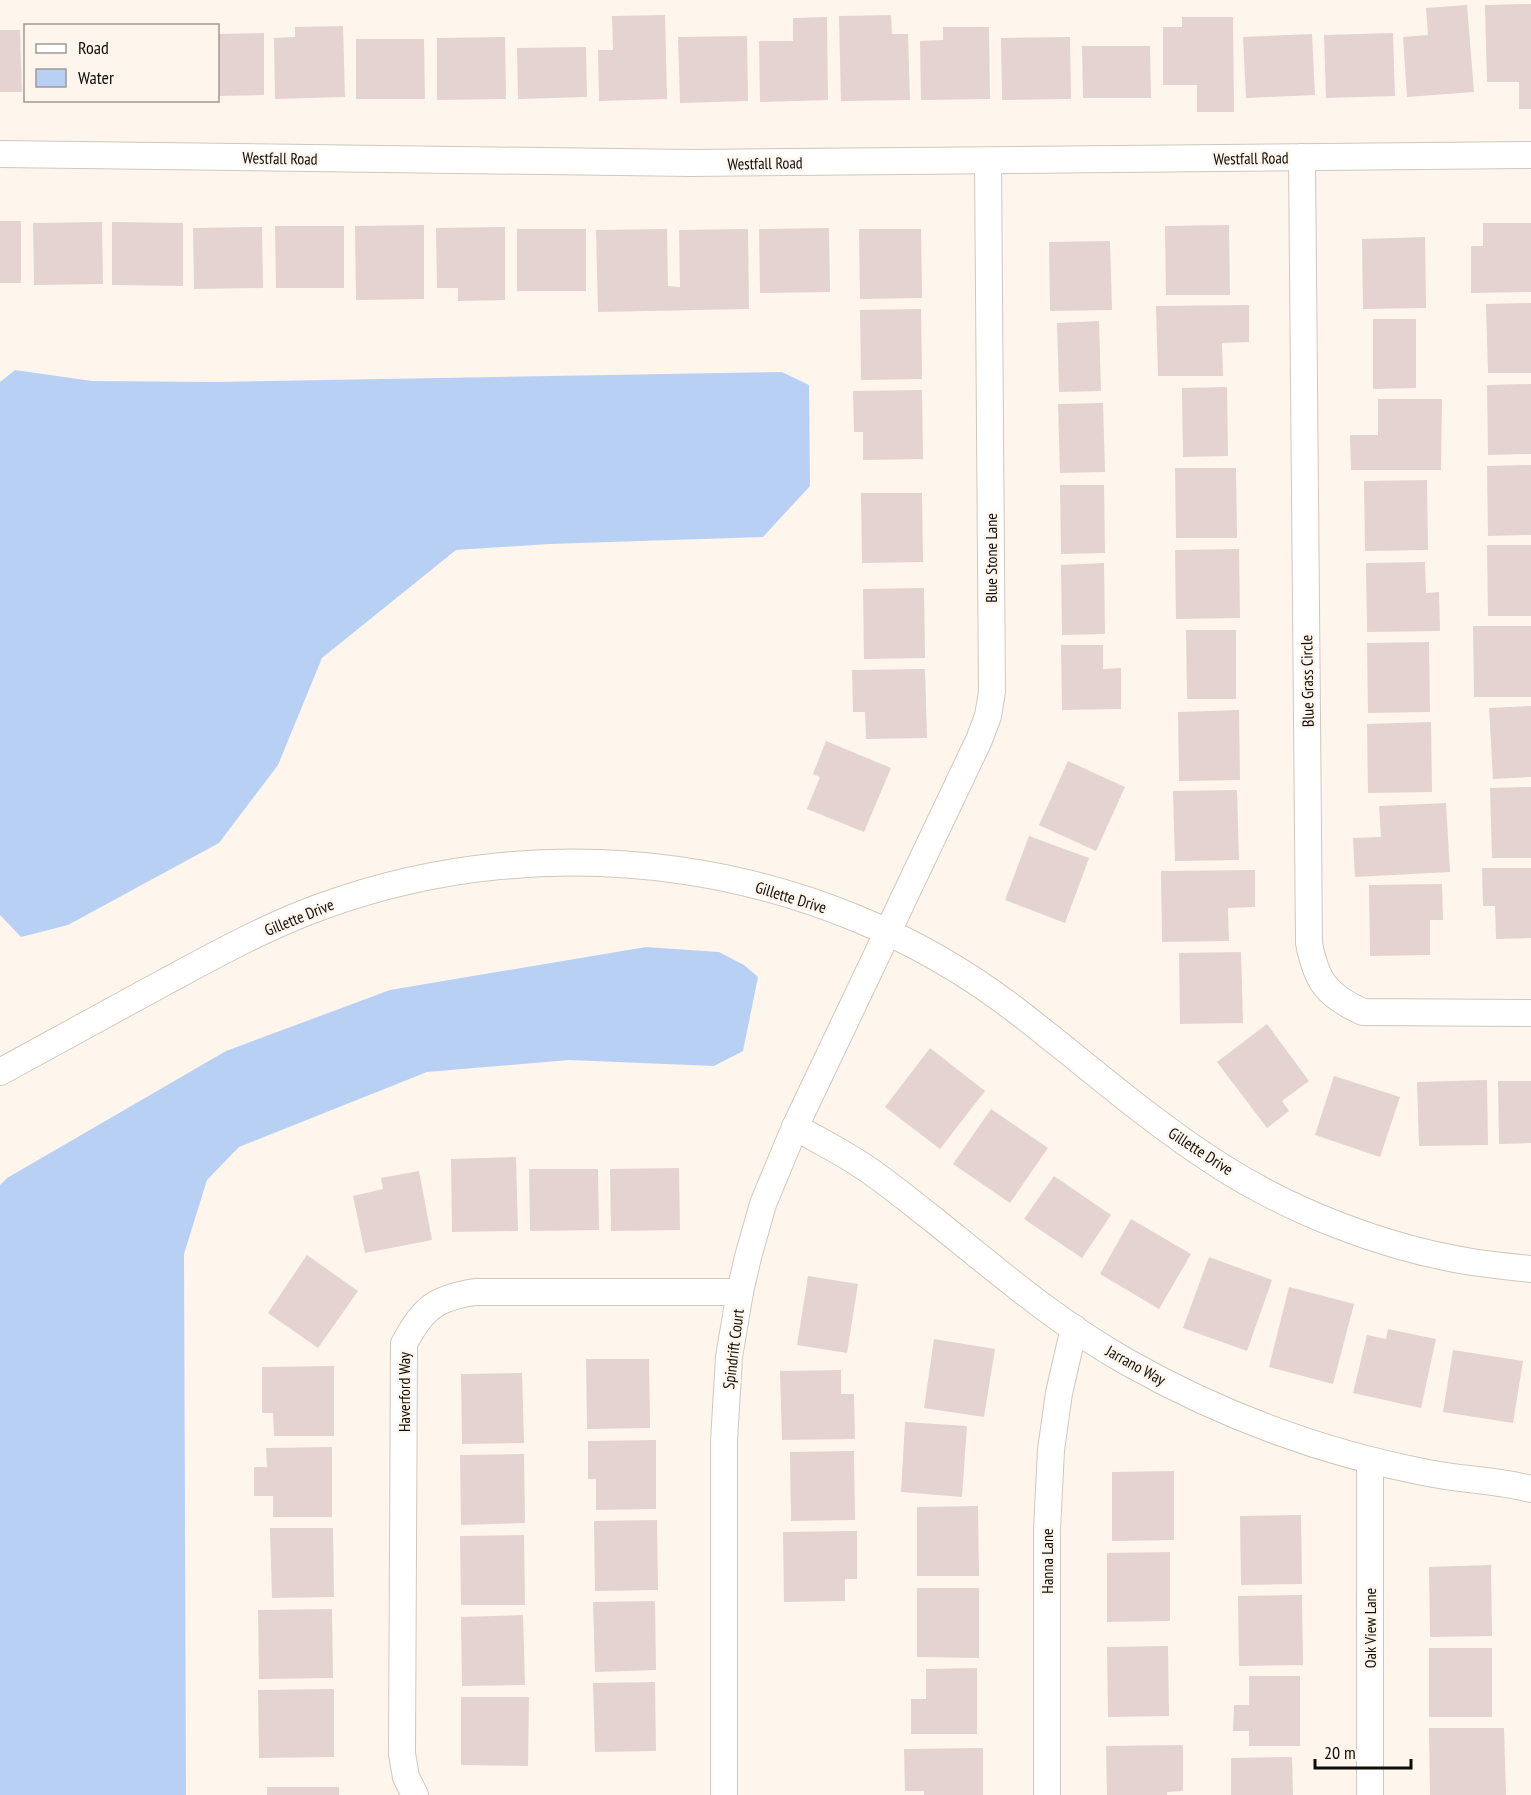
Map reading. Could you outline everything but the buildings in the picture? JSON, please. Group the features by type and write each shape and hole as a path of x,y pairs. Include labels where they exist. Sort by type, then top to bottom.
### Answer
{"street":[{"name":"Westfall Road","path":"0,154 691,163 1531,155"},
{"name":"Blue Grass Circle","path":"1302,157 1310,943 1313,966 1325,986 1341,1002 1363,1012 1531,1013"},
{"name":"Blue Stone Lane","path":"887,932 979,740 988,716 992,692 988,161"},
{"name":"Gillette Drive","path":"0,1072 243,940 320,907 372,889 454,871 509,864 565,861 648,865 731,878 788,894 822,905 887,932 939,959 1008,1004 1172,1133 1217,1164 1289,1204 1366,1235 1418,1251 1472,1262 1531,1269"},
{"name":"Spindrift Court","path":"724,1795 724,1440 729,1357 740,1292 764,1204 795,1127 887,932"},
{"name":"Jarrano Way","path":"795,1127 858,1163 896,1190 1074,1329 1127,1362 1211,1405 1299,1440 1370,1461 1430,1474 1531,1489"},
{"name":"Haverford Way","path":"415,1795 406,1778 402,1754 404,1344 415,1323 431,1306 452,1296 475,1292 740,1292"},
{"name":"Hanna Lane","path":"1047,1795 1047,1530 1051,1450 1059,1393 1074,1329"},
{"name":"Oak View Lane","path":"1370,1461 1370,1795"}],"water":[{"path":"15,370 92,381 217,382 782,372 809,385 810,486 763,537 549,544 456,550 322,658 278,765 219,843 68,925 21,937 0,915 0,382"},
{"path":"646,947 719,952 744,965 758,977 743,1051 714,1066 569,1060 427,1072 239,1147 207,1180 184,1254 186,1795 0,1795 0,1185 7,1178 226,1051 390,990"}]}
